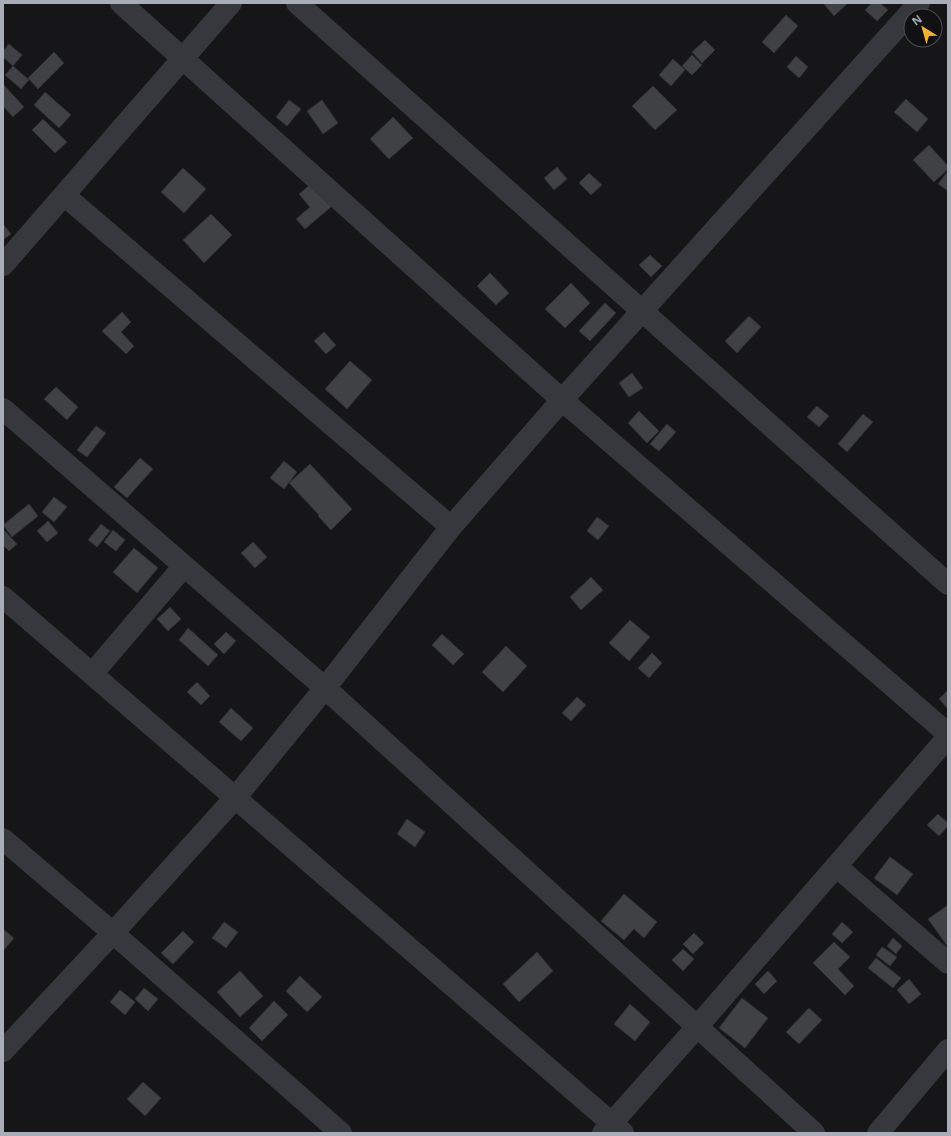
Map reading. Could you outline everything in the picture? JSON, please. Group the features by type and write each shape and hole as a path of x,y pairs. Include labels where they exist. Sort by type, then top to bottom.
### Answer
{"street":[{"path":"3,597 235,798 613,1130 698,1027 948,736 562,400 121,3"},
{"path":"3,265 231,3"},
{"path":"297,3 644,311 948,584"},
{"path":"3,1051 113,933 235,798 325,688 451,527 562,400 644,311 909,6"},
{"path":"64,195 451,527"},
{"path":"3,408 325,688 814,1133"},
{"path":"92,674 184,566"},
{"path":"3,839 113,933 341,1133"},
{"path":"836,866 948,963"},
{"path":"878,1133 948,1050"}],"building":[{"path":"823,3 848,3 834,16"},
{"path":"872,3 880,3 888,10 877,21 865,10"},
{"path":"786,15 798,26 774,53 762,42"},
{"path":"705,40 715,50 702,63 692,52"},
{"path":"9,44 22,55 13,66 3,57 3,51"},
{"path":"54,52 64,63 38,89 28,78"},
{"path":"692,55 702,65 692,75 682,66"},
{"path":"796,56 808,67 799,78 787,67"},
{"path":"673,59 685,70 671,86 659,75"},
{"path":"13,66 29,80 21,89 5,75"},
{"path":"3,84 24,107 13,117 3,106"},
{"path":"653,86 677,110 655,130 632,106"},
{"path":"45,92 71,115 59,128 34,105"},
{"path":"906,99 928,119 917,132 894,112"},
{"path":"289,100 301,109 287,126 276,117"},
{"path":"322,100 338,123 323,134 307,111"},
{"path":"393,117 413,138 389,159 370,139"},
{"path":"43,119 67,142 55,153 32,130"},
{"path":"929,145 948,166 948,169 934,182 913,160"},
{"path":"557,167 567,179 554,190 544,178"},
{"path":"183,168 206,189 184,213 161,192"},
{"path":"948,171 948,191 938,184"},
{"path":"589,173 602,185 591,195 579,183"},
{"path":"311,184 331,207 305,229 296,219 310,207 299,194"},
{"path":"211,214 232,235 204,263 183,240"},
{"path":"3,224 11,234 3,240"},
{"path":"650,255 662,266 651,277 639,265"},
{"path":"490,273 509,293 496,305 477,286"},
{"path":"571,283 590,303 565,328 545,309"},
{"path":"605,303 616,313 590,341 579,331"},
{"path":"122,312 131,322 121,332 134,346 126,354 102,331"},
{"path":"749,316 761,327 737,353 725,341"},
{"path":"324,332 336,345 326,354 314,341"},
{"path":"350,361 372,380 347,409 325,389"},
{"path":"632,373 643,388 629,397 619,383"},
{"path":"56,387 78,407 67,420 44,399"},
{"path":"817,406 829,416 819,427 807,417"},
{"path":"639,411 659,431 647,443 628,423"},
{"path":"863,414 873,422 847,452 838,444"},
{"path":"667,424 676,432 659,451 650,444"},
{"path":"96,426 106,433 87,457 77,450"},
{"path":"140,458 153,469 127,498 114,487"},
{"path":"284,461 297,472 284,489 270,478"},
{"path":"310,464 352,509 331,530 289,483"},
{"path":"54,497 67,507 54,522 42,512"},
{"path":"29,504 38,516 12,537 3,525"},
{"path":"597,517 609,526 598,540 587,531"},
{"path":"48,521 58,533 47,542 37,531"},
{"path":"101,524 110,531 97,547 88,540"},
{"path":"4,530 17,544 9,551 3,545"},
{"path":"113,530 125,540 116,551 104,542"},
{"path":"253,542 267,557 255,568 241,553"},
{"path":"134,548 158,568 137,593 113,572"},
{"path":"591,577 603,590 581,610 570,597"},
{"path":"170,607 181,619 168,631 157,619"},
{"path":"630,620 650,637 629,661 609,643"},
{"path":"188,628 218,655 208,666 179,640"},
{"path":"226,632 236,641 224,654 214,644"},
{"path":"442,634 464,654 453,665 432,645"},
{"path":"506,646 527,666 503,692 482,672"},
{"path":"652,653 662,663 649,678 638,668"},
{"path":"197,682 210,696 201,705 187,692"},
{"path":"948,690 948,709 939,699"},
{"path":"577,697 586,705 571,721 562,713"},
{"path":"231,708 253,728 241,741 219,722"},
{"path":"938,814 948,823 948,826 939,836 927,825"},
{"path":"407,819 425,832 415,847 397,834"},
{"path":"890,857 913,874 897,895 874,878"},
{"path":"624,894 657,922 644,938 634,929 624,940 601,921"},
{"path":"948,905 948,947 928,919"},
{"path":"224,922 238,932 226,948 212,938"},
{"path":"842,922 853,932 842,943 832,934"},
{"path":"3,929 14,938 3,951"},
{"path":"183,931 194,942 173,964 161,953"},
{"path":"694,933 704,943 693,954 683,944"},
{"path":"893,938 902,946 896,954 887,946"},
{"path":"834,942 850,957 838,969 854,986 845,995 813,963"},
{"path":"882,947 897,957 890,966 876,955"},
{"path":"683,949 694,959 683,971 672,960"},
{"path":"537,952 553,971 519,1002 503,984"},
{"path":"876,958 901,978 893,988 868,968"},
{"path":"240,971 263,996 240,1017 217,992"},
{"path":"768,971 777,981 764,994 755,984"},
{"path":"300,976 322,997 307,1012 286,991"},
{"path":"909,979 921,994 909,1004 897,990"},
{"path":"144,988 158,999 148,1011 135,999"},
{"path":"120,990 135,1002 125,1015 110,1002"},
{"path":"742,998 768,1018 745,1048 719,1028"},
{"path":"274,1001 288,1015 262,1041 249,1028"},
{"path":"630,1004 650,1022 635,1041 614,1024"},
{"path":"809,1008 822,1020 799,1044 786,1032"},
{"path":"143,1082 161,1098 145,1116 127,1099"}]}
